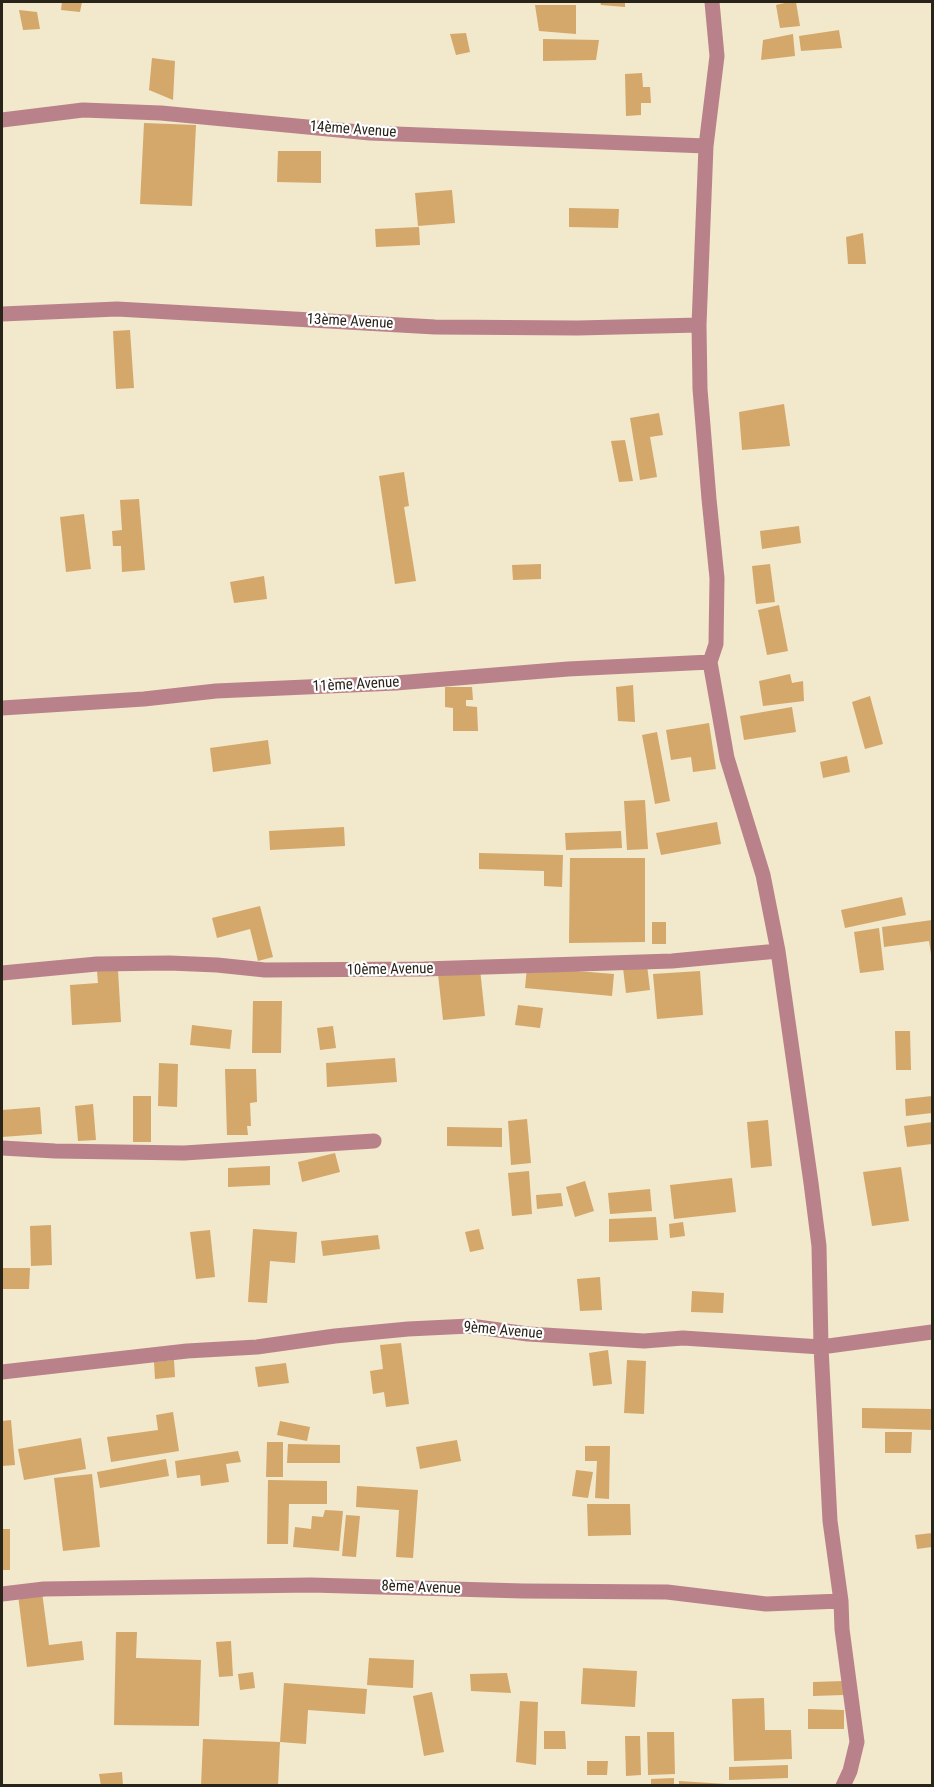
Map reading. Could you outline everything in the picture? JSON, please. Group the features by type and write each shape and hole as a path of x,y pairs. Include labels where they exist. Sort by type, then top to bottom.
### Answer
{"street":[{"path":"712,2 717,56 706,146 699,325 700,389 717,578 716,644 710,662 727,758 763,875 778,951 812,1183 819,1246 821,1347 830,1521 857,1742 850,1771 843,1785"},
{"name":"14ème Avenue","path":"2,120 83,110 161,113 370,133 706,146"},
{"name":"13ème Avenue","path":"2,314 117,309 435,327 578,328 699,325"},
{"name":"11ème Avenue","path":"2,708 144,699 216,691 396,683 568,669 710,662"},
{"name":"10ème Avenue","path":"2,973 97,964 169,963 265,970 424,969 672,961 778,951"},
{"path":"2,1148 184,1153 374,1141"},
{"name":"9ème Avenue","path":"2,1372 187,1351 257,1347 335,1336 470,1326 528,1334 644,1341 683,1338 821,1347 933,1332"},
{"name":"8ème Avenue","path":"2,1594 44,1589 311,1585 523,1592 667,1592 766,1604 841,1601"}],"building":[{"path":"62,2 82,2 80,12 61,10"},
{"path":"600,2 625,2 625,7 601,5"},
{"path":"796,2 800,26 780,28 776,5"},
{"path":"535,5 576,5 576,34 539,31"},
{"path":"19,10 37,12 40,29 23,30"},
{"path":"839,30 842,48 801,51 799,36"},
{"path":"466,33 470,52 456,55 450,34"},
{"path":"793,34 795,56 761,60 763,40"},
{"path":"543,39 599,40 596,60 543,61"},
{"path":"152,58 175,61 173,100 149,90"},
{"path":"642,73 643,87 650,87 651,103 641,103 641,115 626,116 625,74"},
{"path":"144,123 196,125 192,206 140,204"},
{"path":"278,151 321,151 321,183 277,182"},
{"path":"452,190 455,223 418,226 415,193"},
{"path":"569,208 619,209 618,228 569,227"},
{"path":"419,227 420,245 376,247 375,229"},
{"path":"863,233 866,264 848,264 846,237"},
{"path":"130,330 134,388 116,389 113,331"},
{"path":"784,404 790,446 742,450 739,412"},
{"path":"659,413 663,435 650,437 657,477 640,480 630,418"},
{"path":"625,440 633,481 619,482 611,441"},
{"path":"404,472 409,506 404,507 416,581 395,584 379,476"},
{"path":"139,499 145,570 122,572 121,546 113,546 112,531 122,530 120,500"},
{"path":"84,514 91,569 66,572 60,517"},
{"path":"799,526 801,543 762,549 760,531"},
{"path":"541,564 541,579 513,580 512,565"},
{"path":"770,564 775,602 756,604 752,566"},
{"path":"264,576 267,599 234,603 230,582"},
{"path":"779,605 788,651 767,655 758,610"},
{"path":"790,674 792,683 803,681 804,701 763,706 759,681"},
{"path":"633,685 635,722 618,721 616,687"},
{"path":"445,687 472,687 473,700 466,700 466,706 477,707 478,731 453,731 453,708 445,707"},
{"path":"870,696 883,744 865,749 852,702"},
{"path":"792,707 796,732 744,740 740,716"},
{"path":"709,723 716,769 693,772 691,757 671,760 666,730"},
{"path":"657,732 670,801 655,804 642,735"},
{"path":"268,740 271,764 213,772 210,748"},
{"path":"847,756 850,772 823,778 820,762"},
{"path":"645,800 648,849 627,850 624,801"},
{"path":"717,822 721,844 661,855 656,833"},
{"path":"344,827 345,846 270,850 269,831"},
{"path":"621,831 622,848 566,850 565,833"},
{"path":"479,853 563,855 562,887 544,886 544,871 479,869"},
{"path":"570,858 645,858 645,942 569,943"},
{"path":"902,897 906,915 845,928 841,910"},
{"path":"260,906 273,957 258,961 250,929 217,938 212,918"},
{"path":"932,920 932,954 929,941 884,947 882,927"},
{"path":"652,922 666,922 666,944 652,944"},
{"path":"879,928 884,970 860,973 854,932"},
{"path":"647,965 650,990 626,993 623,968"},
{"path":"527,967 614,974 612,996 525,988"},
{"path":"480,969 485,1016 443,1020 438,974"},
{"path":"118,970 121,1022 72,1025 70,985 98,983 97,971"},
{"path":"700,971 703,1015 657,1019 653,974"},
{"path":"253,1001 282,1001 281,1053 252,1053"},
{"path":"518,1005 543,1008 540,1028 515,1025"},
{"path":"192,1025 232,1030 230,1049 190,1045"},
{"path":"333,1026 336,1048 320,1050 317,1028"},
{"path":"895,1031 910,1031 911,1070 896,1070"},
{"path":"395,1058 397,1082 327,1087 326,1063"},
{"path":"159,1063 178,1064 177,1107 158,1106"},
{"path":"225,1069 256,1069 257,1102 250,1103 251,1126 247,1126 248,1135 227,1135"},
{"path":"133,1096 151,1096 151,1142 133,1142"},
{"path":"932,1096 932,1113 906,1116 905,1099"},
{"path":"93,1104 96,1140 78,1141 75,1106"},
{"path":"40,1107 42,1134 2,1137 2,1110"},
{"path":"527,1119 531,1163 511,1165 508,1121"},
{"path":"768,1120 772,1166 751,1168 747,1122"},
{"path":"932,1122 932,1144 907,1147 904,1126"},
{"path":"447,1127 502,1128 502,1147 447,1146"},
{"path":"335,1153 340,1172 302,1182 298,1162"},
{"path":"270,1166 270,1185 228,1187 228,1168"},
{"path":"901,1167 909,1221 872,1226 863,1172"},
{"path":"529,1171 532,1214 512,1216 508,1173"},
{"path":"732,1178 736,1212 674,1219 670,1185"},
{"path":"585,1181 594,1211 575,1217 566,1187"},
{"path":"650,1189 652,1211 610,1214 608,1193"},
{"path":"561,1193 563,1206 537,1209 536,1195"},
{"path":"656,1217 658,1240 609,1242 609,1219"},
{"path":"683,1222 685,1236 670,1238 669,1224"},
{"path":"51,1225 52,1265 31,1266 30,1226"},
{"path":"253,1229 297,1232 295,1263 270,1261 267,1303 248,1302"},
{"path":"479,1229 484,1249 470,1252 465,1232"},
{"path":"210,1230 215,1277 196,1279 190,1232"},
{"path":"378,1235 380,1249 323,1256 321,1241"},
{"path":"2,1268 30,1268 29,1289 2,1289"},
{"path":"600,1277 602,1310 580,1311 577,1279"},
{"path":"692,1291 724,1293 723,1313 691,1312"},
{"path":"401,1343 409,1404 386,1407 384,1392 373,1394 370,1371 383,1369 380,1345"},
{"path":"608,1350 612,1384 593,1386 589,1353"},
{"path":"174,1360 175,1377 155,1379 154,1362"},
{"path":"627,1360 646,1361 644,1414 624,1413"},
{"path":"286,1363 289,1383 258,1387 255,1367"},
{"path":"862,1408 932,1409 932,1430 862,1428"},
{"path":"173,1412 179,1451 111,1462 107,1437 158,1430 156,1415"},
{"path":"11,1420 15,1465 2,1466 2,1421"},
{"path":"280,1421 310,1427 307,1441 277,1435"},
{"path":"885,1432 912,1432 911,1453 885,1453"},
{"path":"81,1438 86,1469 24,1480 18,1449"},
{"path":"457,1440 461,1461 420,1469 416,1447"},
{"path":"267,1442 283,1442 283,1477 266,1477"},
{"path":"288,1444 340,1445 340,1463 287,1463"},
{"path":"585,1446 610,1446 609,1499 595,1498 597,1461 585,1461"},
{"path":"238,1451 241,1462 226,1464 229,1482 201,1486 200,1475 177,1478 175,1461"},
{"path":"166,1459 169,1476 100,1488 97,1472"},
{"path":"576,1470 593,1472 588,1498 572,1496"},
{"path":"92,1474 100,1547 63,1551 54,1478"},
{"path":"268,1480 327,1481 327,1504 289,1504 288,1544 267,1544"},
{"path":"357,1486 418,1490 413,1558 396,1557 399,1510 356,1507"},
{"path":"587,1504 630,1504 631,1535 588,1536"},
{"path":"325,1510 343,1511 339,1551 293,1547 295,1527 311,1529 312,1516 323,1517"},
{"path":"346,1515 360,1516 356,1557 342,1556"},
{"path":"2,1529 10,1529 10,1570 2,1570"},
{"path":"932,1533 932,1547 917,1549 915,1535"},
{"path":"42,1592 49,1645 82,1641 84,1660 27,1667 18,1595"},
{"path":"116,1632 137,1632 136,1658 201,1660 199,1726 114,1725"},
{"path":"231,1641 233,1676 219,1677 216,1642"},
{"path":"369,1658 414,1660 413,1688 367,1685"},
{"path":"583,1668 637,1671 635,1707 581,1704"},
{"path":"253,1672 255,1688 240,1690 238,1674"},
{"path":"507,1673 511,1693 471,1691 470,1674"},
{"path":"844,1681 844,1695 813,1696 813,1682"},
{"path":"284,1683 367,1689 365,1714 308,1710 306,1744 280,1742"},
{"path":"432,1692 444,1752 424,1756 413,1696"},
{"path":"764,1698 765,1730 791,1730 792,1759 734,1761 732,1699"},
{"path":"520,1701 538,1702 536,1765 516,1762"},
{"path":"808,1709 844,1710 844,1729 808,1729"},
{"path":"544,1731 565,1731 566,1749 544,1749"},
{"path":"647,1732 674,1732 675,1774 648,1775"},
{"path":"625,1736 640,1736 641,1775 626,1776"},
{"path":"203,1739 280,1742 278,1786 201,1786"},
{"path":"587,1761 608,1761 607,1775 587,1775"},
{"path":"788,1765 788,1778 729,1780 729,1767"},
{"path":"122,1772 123,1786 101,1786 99,1774"},
{"path":"674,1778 674,1786 651,1786 651,1779"},
{"path":"679,1781 726,1784 726,1786 679,1786"}]}
